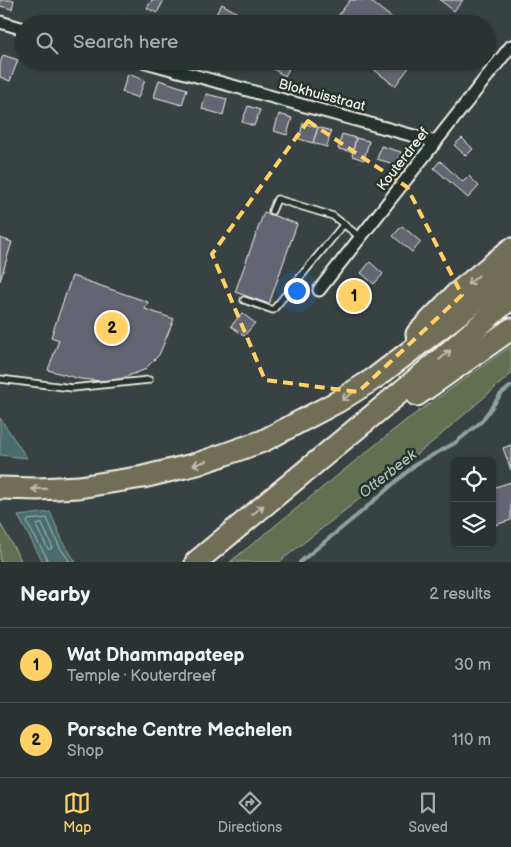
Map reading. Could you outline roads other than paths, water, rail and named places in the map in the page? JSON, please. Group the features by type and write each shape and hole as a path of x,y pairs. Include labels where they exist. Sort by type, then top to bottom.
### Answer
{"highway":[{"path":"388,369 424,326 456,294 511,249"},
{"path":"0,488 79,487 144,477 197,464 263,441 337,402 388,369 511,274"},
{"path":"196,562 511,298"},
{"path":"354,430 386,416 511,329"}],"street":[{"path":"0,22 15,26"},
{"name":"Kouterdreef","path":"496,65 511,46"},
{"name":"Blokhuisstraat","path":"175,70 436,142"},
{"name":"Kouterdreef","path":"320,290 492,70"}],"lane":[{"path":"272,211 277,199 333,216 361,237"},
{"path":"244,300 273,310 344,224"},
{"path":"0,379 72,388 149,380"}],"water":[{"path":"0,418 27,458 0,455"},
{"path":"50,512 64,544 76,562 43,562 18,516"}],"waterway":[{"name":"Otterbeek","path":"300,562 416,464 455,443 481,422 501,394 511,386"}],"place":[{"name":"Wat Dhammapateep","path":"354,296"},
{"name":"Porsche Centre Mechelen","path":"112,328"}]}
